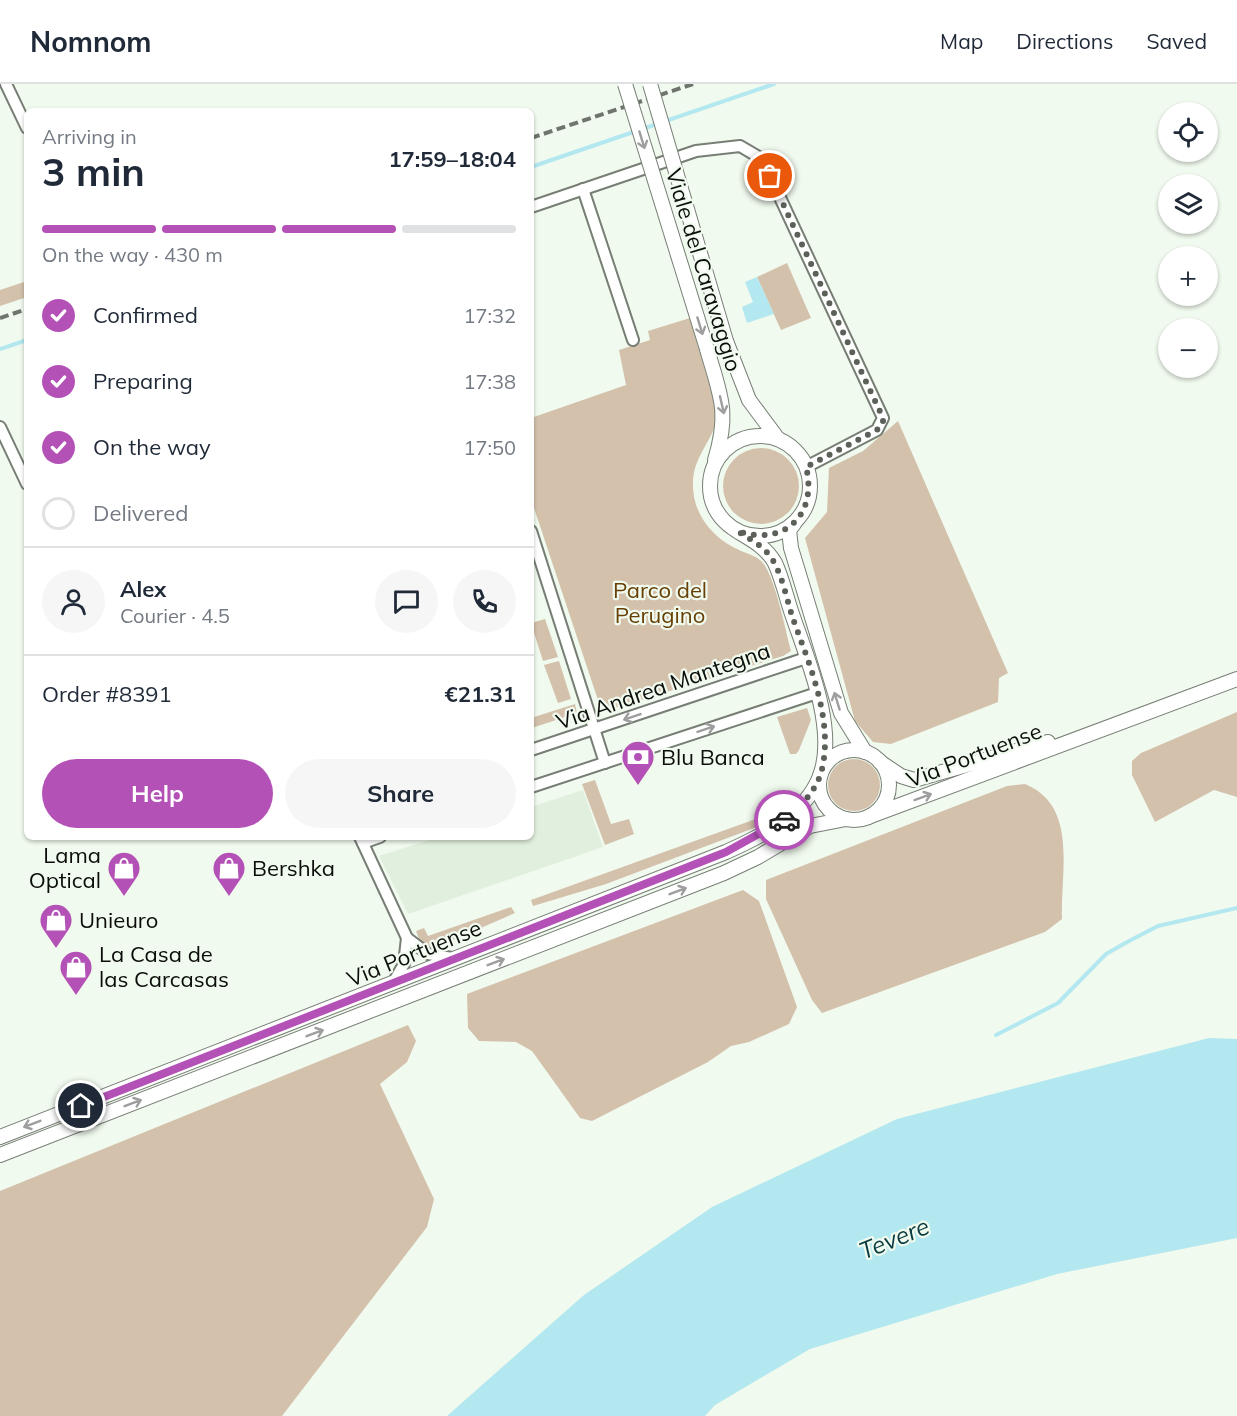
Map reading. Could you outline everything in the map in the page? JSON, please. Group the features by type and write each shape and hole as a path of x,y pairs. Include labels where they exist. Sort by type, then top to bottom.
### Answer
{"street":[{"path":"6,84 24,122"},
{"name":"Viale del Caravaggio","path":"625,84 724,412 724,433 712,469"},
{"name":"Viale del Caravaggio","path":"650,84 726,341 749,400 778,440"},
{"path":"534,206 696,151 740,146 762,159 883,418 883,423 877,430 806,467"},
{"path":"583,189 633,340"},
{"path":"0,427 24,478"},
{"path":"762,436 778,440 792,448 806,467 810,482 809,498 803,512 789,530 791,548 841,713 865,752 880,762 886,771 888,793 877,811 868,817 846,819 827,807 819,786 824,738 817,693 775,563 760,545 737,531 716,511 710,491 712,469 720,456 739,441 762,436"},
{"path":"737,531 751,536 766,536 781,532 794,524"},
{"path":"534,540 605,763"},
{"name":"Via Andrea Mantegna","path":"534,749 806,658"},
{"name":"Via Portuense","path":"868,817 1237,679"},
{"path":"534,786 817,693"},
{"name":"Via Portuense","path":"880,762 901,776 914,780 1024,747 1094,732"},
{"path":"820,775 833,757 843,752 865,752"},
{"name":"Via Portuense","path":"0,1137 458,959 752,840 792,814 808,796 820,775"},
{"name":"Via Portuense","path":"0,1155 724,873 758,857 810,826 846,819"},
{"path":"362,840 407,938 428,954 458,959"},
{"path":"392,985 404,964 407,938"}],"shaded area":[{"path":"583,790 603,847 408,914 379,856 430,840 534,840 534,806"}],"green space":[{"path":"787,263 811,318 781,330 757,277"},
{"path":"24,282 24,298 0,306 0,290"},
{"name":"Parco del Perugino","path":"690,318 718,415 716,424 696,464 693,483 696,504 706,523 720,539 763,563 776,593 791,651 783,656 602,712 534,508 534,417 626,385 619,350 650,340 648,331"},
{"path":"898,421 1008,673 999,678 998,702 891,744 873,742 855,721 805,538 827,512 829,468 863,451"},
{"path":"769,448 782,454 793,465 799,478 797,501 782,518 769,524 753,524 740,518 725,501 723,478 729,465 746,450"},
{"path":"545,619 558,657 543,661 534,632 534,622"},
{"path":"559,661 571,699 558,703 544,665"},
{"path":"575,704 577,713 534,727 534,717"},
{"path":"807,708 811,720 799,750 796,754 790,754 777,717"},
{"path":"1237,712 1237,797 1214,790 1155,822 1132,775 1132,761 1141,753"},
{"path":"849,759 859,759 873,766 880,785 873,804 859,811 849,811 839,807 832,800 828,790 828,780 832,770 839,763"},
{"path":"595,780 611,824 629,819 634,834 605,845 582,784"},
{"path":"1025,784 1042,794 1053,808 1060,824 1064,862 1062,919 1045,932 822,1013 812,1000 766,899 766,880 1007,786"},
{"path":"778,811 771,819 754,828 606,884 533,906 531,900"},
{"path":"743,890 759,901 797,1007 789,1024 749,1042 731,1046 708,1062 592,1121 580,1118 532,1051 516,1042 479,1041 468,1028 467,994"},
{"path":"511,907 515,913 435,948 421,944 416,931 424,928 428,936"},
{"path":"408,1025 416,1041 407,1062 380,1084 434,1199 427,1227 282,1416 0,1416 0,1191"}],"water":[{"path":"757,277 774,314 747,323 742,307 753,302 745,282"},
{"name":"Tevere","path":"1209,1038 1237,1039 1237,1238 1057,1274 810,1349 715,1405 705,1416 447,1416 584,1295 712,1207 897,1119"}],"waterway":[{"path":"534,166 774,84"},
{"path":"0,349 24,341"},
{"path":"996,1035 1058,1003 1106,954 1129,941 1158,926 1237,908"}],"railway":[{"path":"534,137 693,84"},
{"path":"0,318 24,310"}],"way so far":[{"path":"770,176 883,418 883,423 877,430 806,467 810,482 809,498 794,524 781,532 766,536 751,536 737,531 760,545 775,563 817,693 824,730 820,775 808,796 784,820"}],"place":[{"name":"Blu Banca","path":"638,786"},
{"name":"Lama Optical","path":"124,897"},
{"name":"Bershka","path":"229,897"},
{"name":"Unieuro","path":"56,949"},
{"name":"La Casa de las Carcasas","path":"76,996"}],"route":[{"path":"81,1106 726,852 752,840 784,820"}]}
